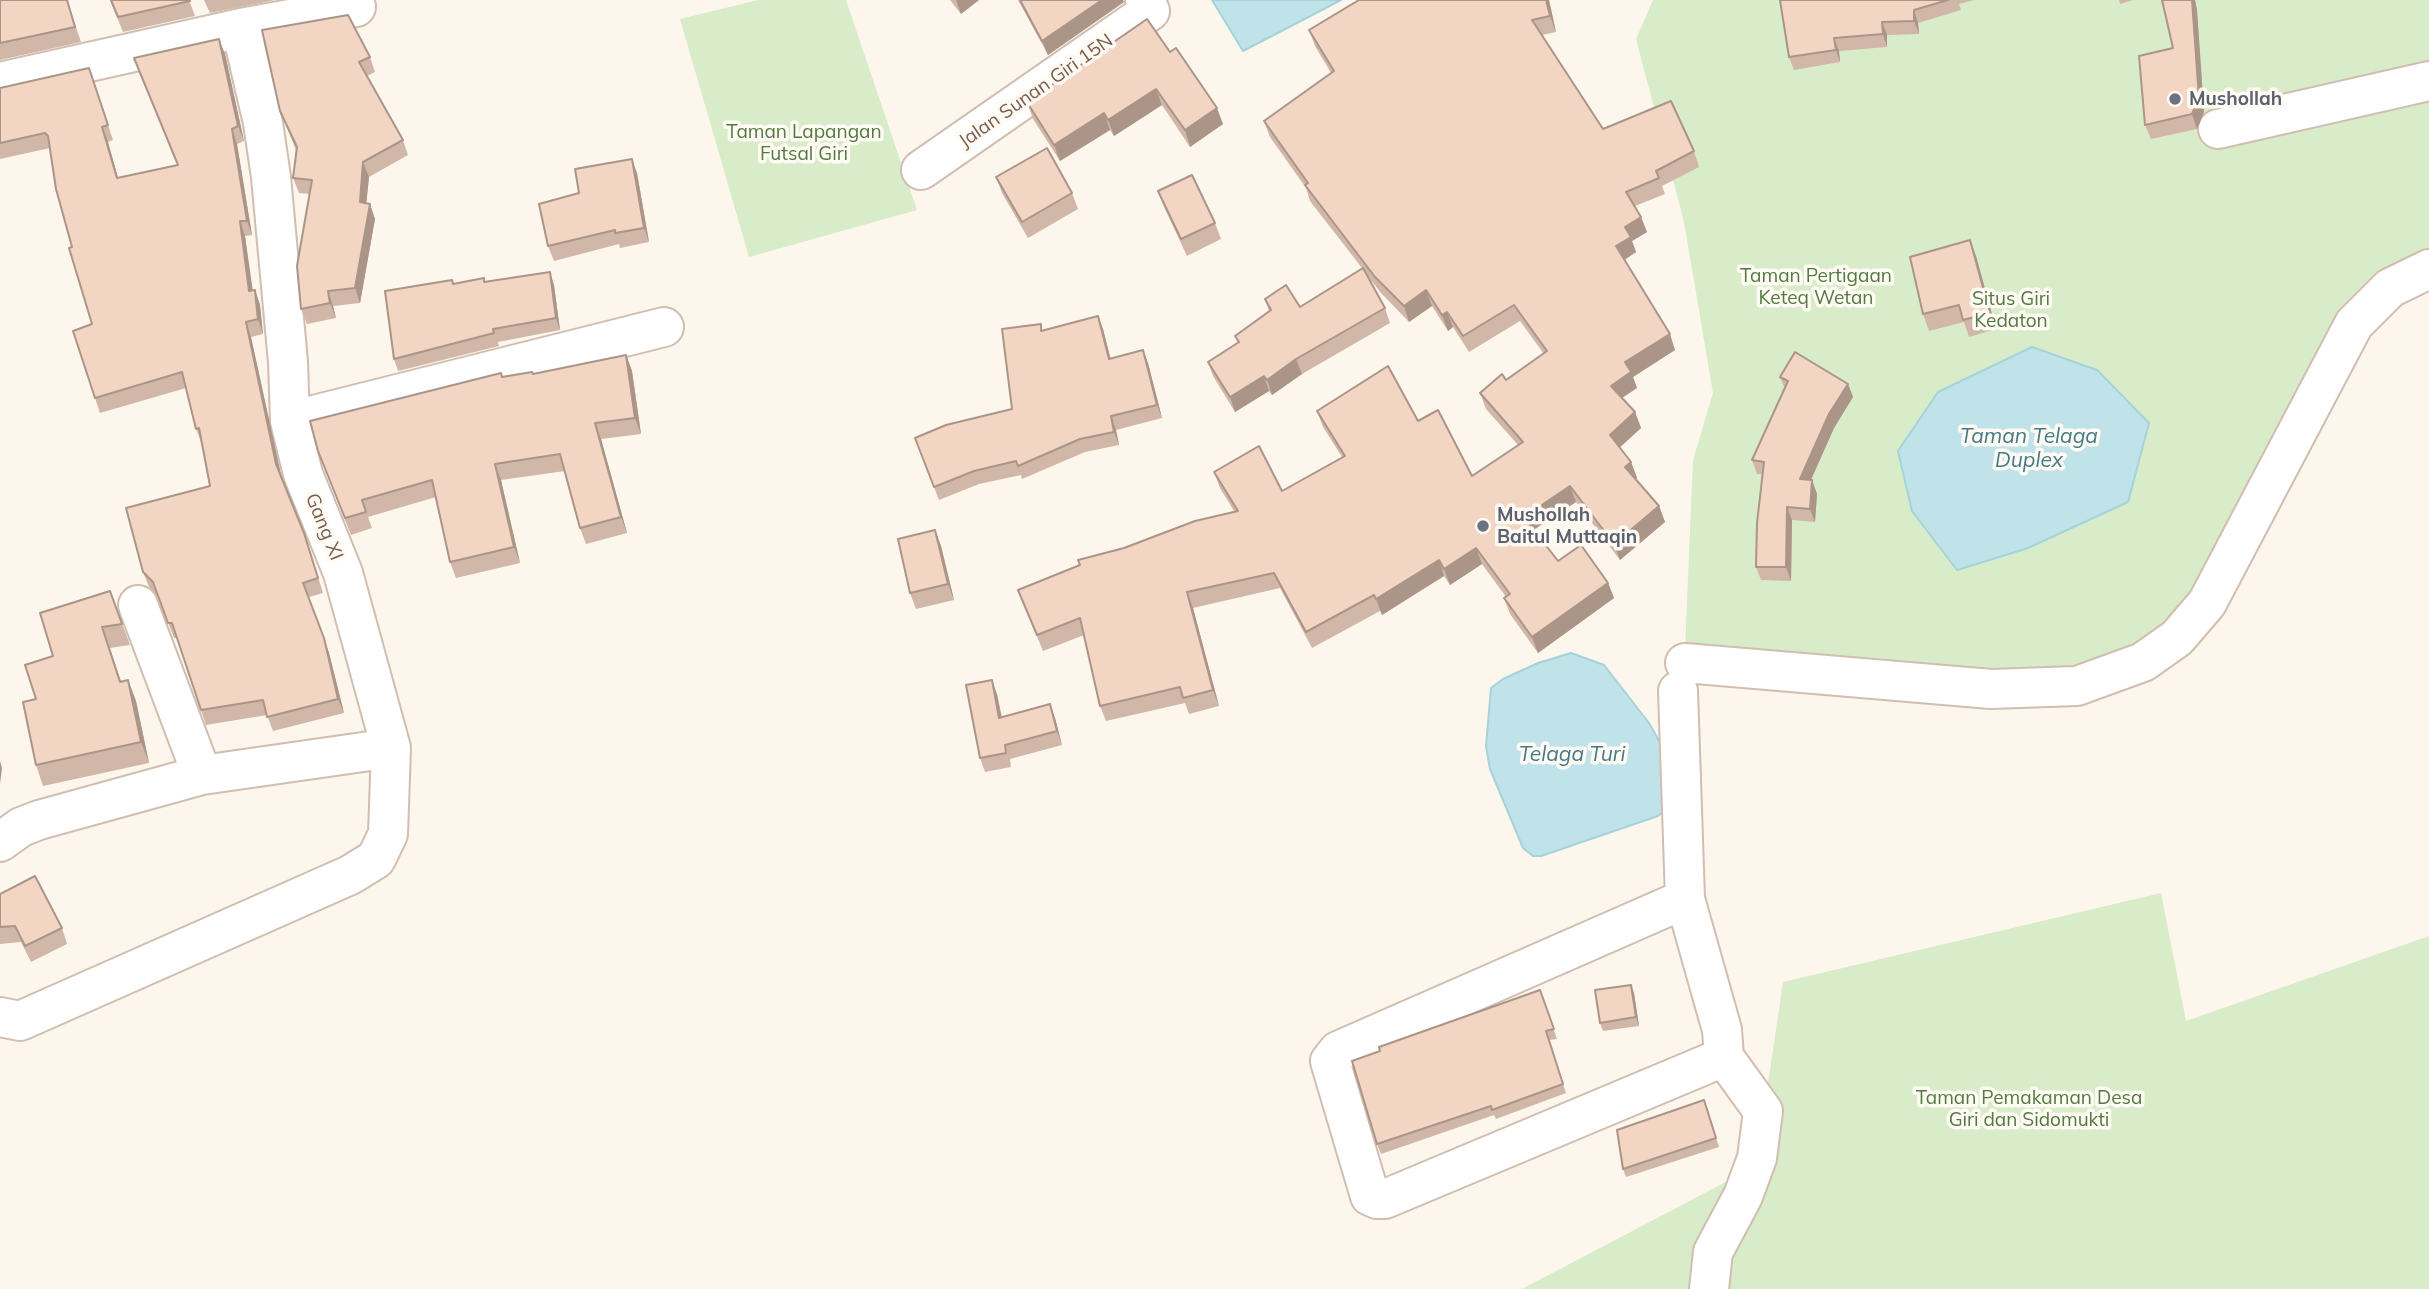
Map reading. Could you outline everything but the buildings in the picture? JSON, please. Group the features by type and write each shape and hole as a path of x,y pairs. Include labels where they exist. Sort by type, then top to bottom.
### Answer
{"street":[{"name":"Jalan Sunan Giri 15N","path":"921,170 1148,6"},
{"path":"0,82 242,28 356,7"},
{"name":"Gang XI","path":"0,1017 20,1021 350,875 376,859 388,834 391,748 343,573 303,474 290,421 288,362 271,177 263,123 242,28"},
{"path":"2218,130 2429,81"},
{"path":"1709,1289 1713,1252 1743,1196 1757,1158 1763,1111 1724,1058 1722,1030 1685,899 1682,677 1991,689 2077,686 2143,662 2177,638 2207,603 2354,324 2390,288 2429,269"},
{"path":"290,421 664,327"},
{"path":"138,606 202,775"},
{"path":"0,842 21,827 39,820 202,775 391,748"},
{"path":"1685,899 1338,1051 1330,1062 1370,1196 1385,1199 1724,1058"}],"green space":[{"name":"Taman Lapangan Futsal Giri","path":"758,0 846,0 917,210 749,257 680,19"},
{"name":"Situs Giri Kedaton","path":"1653,0 2429,0 2429,269 2390,288 2177,638 2056,687 1685,648 1693,460 1713,393 1684,222 1636,39"},
{"name":"Taman Pemakaman Desa Giri dan Sidomukti","path":"2161,893 2186,1021 2429,936 2429,1289 1522,1289 1735,1177 1757,1158 1783,982"}],"water":[{"path":"1212,0 1341,0 1243,51"},
{"name":"Taman Telaga Duplex","path":"2032,347 2097,370 2149,423 2128,502 2028,548 1957,570 1912,511 1898,451 1938,392"},
{"name":"Telaga Turi","path":"1571,653 1604,665 1649,723 1666,753 1666,809 1658,816 1541,856 1533,856 1523,848 1490,769 1486,746 1491,688 1503,679 1538,663"}],"place":[{"name":"Mushollah","path":"2175,99"},
{"name":"Mushollah Baitul Muttaqin","path":"1483,526"}],"park label":[{"name":"Taman Pertigaan Keteq Wetan","path":"1816,287"}]}
